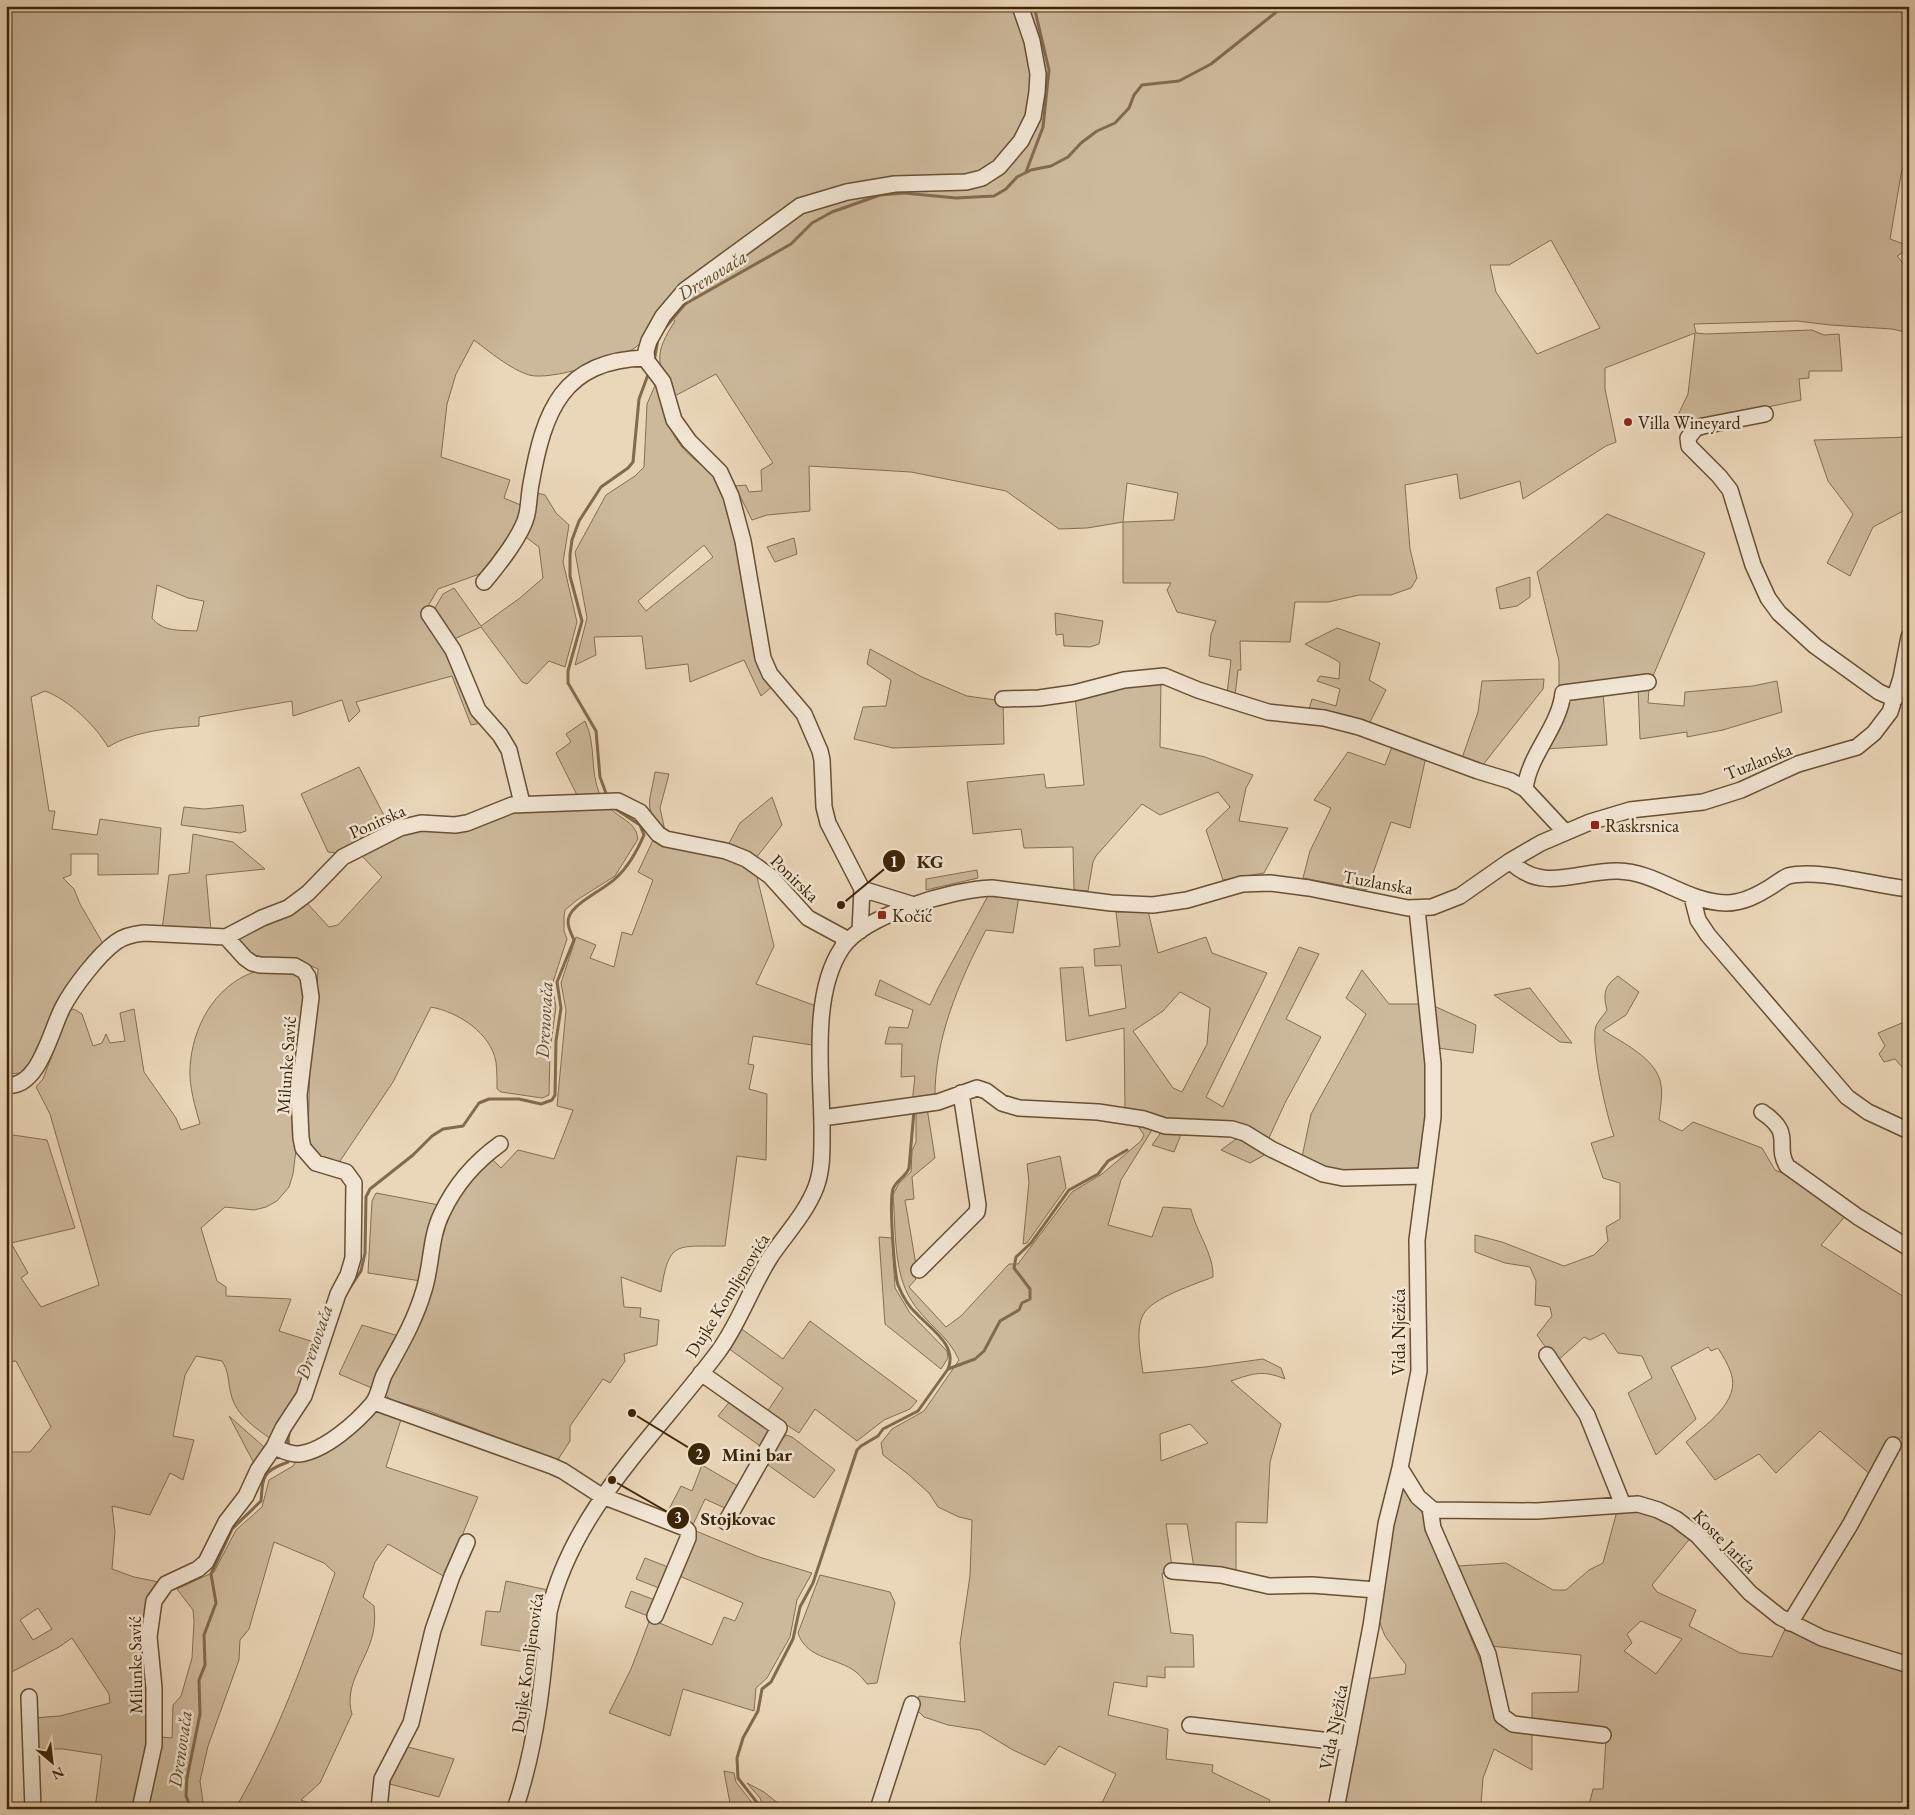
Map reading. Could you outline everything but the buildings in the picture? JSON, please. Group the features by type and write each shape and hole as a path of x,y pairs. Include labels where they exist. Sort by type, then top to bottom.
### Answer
{"street":[{"path":"860,931 862,889 828,823 824,807 822,760 811,728 798,705 779,685 766,666 743,541 726,482 720,472 689,441 679,428 670,411 664,386 650,365 647,346 664,316 685,290 800,206 847,192 895,184 966,182 982,178 999,167 1021,141 1033,117 1037,92 1038,74 1032,41 1020,6"},
{"path":"484,582 524,522 542,432 555,402 572,382 586,373 623,360 650,365"},
{"path":"1765,414 1696,428 1688,438 1689,446 1730,490 1753,565 1768,598 1779,613 1815,646 1872,687 1895,699"},
{"path":"429,614 453,650 478,710 500,735 509,750 522,803"},
{"name":"Tuzlanska","path":"844,945 860,931 884,917 965,891 992,888 1111,903 1153,905 1187,900 1252,882 1309,888 1366,901 1417,909 1432,907 1460,896 1510,861 1565,832 1630,810 1703,802 1741,790 1798,764 1857,747 1882,725 1895,699 1909,637"},
{"path":"1003,699 1039,698 1074,693 1124,680 1164,676 1198,690 1268,712 1324,718 1359,727 1478,771 1511,781 1525,789 1565,832"},
{"path":"1525,789 1527,776 1534,757 1555,718 1563,693 1648,682"},
{"name":"Ponirska","path":"226,937 256,921 288,908 308,893 343,857 400,828 422,823 455,825 467,823 522,803 547,805 609,801 622,802 640,812 658,834 666,839 726,851 746,859 770,876 808,918 842,937 844,945"},
{"path":"1510,861 1518,868 1538,879 1619,871 1651,878 1692,897 1709,902 1738,902 1748,899 1788,876 1809,875 1909,889"},
{"path":"862,889 914,906"},
{"path":"1692,897 1698,920 1708,934 1847,1097 1868,1112 1909,1131"},
{"name":"Vida Nježića","path":"1336,1809 1376,1590 1386,1524 1400,1468 1419,1371 1417,1250 1424,1176 1433,1118 1433,1064 1417,909"},
{"path":"6,1085 24,1082 34,1072 67,1000 103,954 117,942 131,934 144,932 226,937"},
{"name":"Milunke Savić","path":"140,1809 154,1745 154,1688 149,1637 154,1600 166,1584 198,1570 206,1562 223,1528 242,1502 258,1470 284,1451 283,1428 304,1396 338,1294 353,1263 354,1183 346,1172 316,1163 303,1148 300,1095 312,997 308,977 304,971 295,966 260,965 252,962 245,958 226,937"},
{"name":"Dujke Komljenovića","path":"514,1809 524,1784 538,1722 552,1598 576,1541 605,1496 652,1433 720,1350 738,1318 750,1291 811,1198 820,1170 822,1118 819,1061 822,1013 833,966 844,945"},
{"path":"822,1118 938,1102 977,1088 986,1091 1002,1103 1019,1108 1098,1112 1144,1119 1166,1126 1232,1129 1245,1133 1271,1149 1323,1174 1344,1178 1424,1176"},
{"path":"919,1270 977,1212 978,1205 961,1093"},
{"path":"1762,1112 1771,1118 1780,1129 1783,1137 1784,1161 1787,1166 1858,1216 1909,1248"},
{"path":"284,1451 310,1451 352,1425 374,1402 383,1377 407,1337 418,1308 425,1287 436,1228 442,1212 450,1197 476,1164 500,1144"},
{"path":"1547,1355 1587,1414 1623,1505"},
{"path":"701,1374 779,1428 726,1522"},
{"path":"374,1402 475,1437 558,1469 600,1495 688,1531 688,1538 655,1616"},
{"path":"1790,1623 1850,1525 1892,1445"},
{"path":"1400,1468 1418,1498 1430,1508 1433,1528 1488,1654 1502,1716 1513,1724 1603,1735"},
{"name":"Koste Jarića","path":"1430,1508 1462,1512 1537,1511 1638,1504 1658,1510 1687,1526 1750,1593 1790,1623 1822,1638 1909,1665"},
{"path":"379,1809 382,1779 411,1723 433,1630 452,1576 467,1542"},
{"path":"1172,1571 1221,1575 1269,1586 1312,1585 1376,1590"},
{"path":"29,1698 32,1809"},
{"path":"878,1809 912,1704"},
{"path":"1190,1725 1349,1743"}],"shaded area":[{"path":"6,6 1909,6 1909,164 1902,169 1890,239 1909,246 1909,249 1897,256 1903,263 1909,282 1909,333 1892,329 1797,321 1694,324 1696,333 1706,334 1812,330 1824,335 1839,334 1842,371 1809,371 1809,378 1799,379 1801,400 1697,422 1689,426 1678,415 1688,394 1695,333 1605,368 1605,389 1616,442 1606,446 1523,499 1520,481 1460,499 1457,474 1405,485 1410,549 1417,578 1411,588 1391,595 1359,595 1328,602 1295,602 1290,642 1240,641 1241,670 1238,670 1235,696 1227,694 1231,660 1209,656 1211,634 1216,621 1177,612 1167,590 1171,583 1123,583 1123,522 1087,528 1059,529 1006,491 911,472 809,466 810,511 767,515 752,520 735,486 746,485 749,492 762,491 761,470 773,463 716,374 673,397 663,376 660,351 675,321 662,309 644,339 636,347 615,358 600,363 552,375 529,375 515,369 474,340 456,374 447,404 441,457 510,480 504,498 523,506 517,528 495,554 498,557 485,572 438,589 424,613 437,631 481,723 471,725 452,676 356,702 360,711 349,722 342,700 293,716 292,701 199,717 199,726 164,729 141,734 129,737 108,747 89,722 63,700 45,691 31,697 49,811 55,811 52,829 97,835 100,819 161,828 158,874 98,875 98,854 71,854 71,875 63,878 74,889 80,904 105,947 38,1053 20,1073 6,1074","holes":["1551,240 1600,328 1537,354 1496,292 1490,265 1509,265","1127,483 1178,493 1174,520 1123,522","157,585 188,598 204,601 197,631 166,628 156,623 152,618"]},
{"path":"657,381 666,415 676,439 686,452 710,472 724,491 773,686 761,696 744,660 690,682 688,664 646,669 642,636 594,637 596,655 575,665 587,618 575,552 606,495 635,476 644,467 647,404","holes":["704,545 713,557 646,611 638,601"]},
{"path":"1909,437 1909,508 1873,527 1850,576 1827,563 1853,514 1828,481 1814,440"},
{"path":"533,492 545,495 556,513 569,525 563,562 577,622 565,667 549,661 527,684 522,682 481,627 452,640 432,613 443,594 454,588 481,626 520,598 543,578 539,547 523,535"},
{"path":"1607,514 1705,553 1653,676 1559,689 1559,661 1537,572"},
{"path":"794,538 797,554 775,562 767,547"},
{"path":"1530,577 1530,597 1517,606 1500,609 1496,588"},
{"path":"1055,613 1103,621 1099,644 1090,647 1064,646 1063,634 1056,635"},
{"path":"1337,628 1380,643 1369,680 1386,690 1368,726 1308,713 1312,699 1336,706 1340,689 1317,681 1320,676 1339,679 1340,663 1305,644"},
{"path":"870,649 922,677 967,696 1003,701 1004,744 893,748 854,739 863,707 886,706 891,680 867,664"},
{"path":"1544,679 1543,689 1482,766 1461,761 1478,712 1482,681"},
{"path":"1777,681 1782,712 1723,730 1687,737 1687,732 1640,739 1638,687 1649,688 1648,703 1684,706 1685,692 1753,686"},
{"path":"1161,682 1160,747 1205,757 1253,775 1246,788 1239,821 1288,828 1264,873 1223,880 1206,830 1230,807 1218,792 1160,815 1142,804 1096,856 1093,862 1088,891 1074,890 1073,847 1024,848 1021,829 973,834 967,782 1044,774 1046,788 1084,785 1075,696 1128,683"},
{"path":"1603,692 1607,745 1545,749 1569,696"},
{"path":"585,721 589,730 595,776 600,795 579,799 556,753 571,742 566,734"},
{"path":"1393,744 1426,757 1410,828 1391,822 1367,890 1303,878 1310,851 1331,808 1314,800 1348,752 1385,765"},
{"path":"359,767 391,829 338,853 328,852 301,794"},
{"path":"655,772 669,774 660,808 665,831 650,810 650,798"},
{"path":"772,797 782,825 756,858 728,845 740,823"},
{"path":"243,805 246,831 240,833 181,825 184,807 204,809"},
{"path":"609,807 631,824 637,833 638,839 615,876 577,900 565,910 564,931 567,939 552,985 556,1007 550,1050 549,1095 542,1098 501,1092 497,1089 496,1062 488,1042 462,1019 431,1007 393,1082 338,1164 317,1159 308,1141 310,1059 316,1014 318,969 300,961 258,960 239,941 241,936 306,902 329,927 338,925 382,877 359,853 408,831 509,812"},
{"path":"193,834 233,842 265,869 206,875 211,931 162,930 169,875 189,873"},
{"path":"654,838 693,847 755,869 774,946 756,984 816,1006 812,1045 753,1036 748,1064 754,1065 749,1089 767,1094 766,1160 737,1156 725,1246 685,1247 672,1254 667,1263 661,1292 621,1277 624,1307 641,1308 640,1317 659,1320 657,1345 624,1354 625,1361 610,1383 603,1379 570,1426 570,1441 557,1461 429,1411 389,1399 384,1391 389,1378 418,1328 429,1296 435,1250 451,1209 474,1172 490,1157 501,1168 518,1150 554,1159 573,1110 557,1106 566,1010 561,983 576,937 596,945 590,958 614,967 622,932 632,935 653,880 638,872"},
{"path":"977,870 978,878 926,890 926,879"},
{"path":"990,892 1019,896 1013,933 986,930 966,970 950,1012 939,1055 935,1099 912,1103 915,1076 901,1077 902,1044 885,1044 889,1027 908,1028 913,1010 875,995 880,980 930,1005"},
{"path":"1148,911 1158,953 1206,937 1212,953 1267,973 1206,1097 1223,1107 1299,947 1319,954 1286,1019 1321,1037 1286,1101 1268,1140 1171,1121 1125,1108 1124,1028 1066,1041 1060,968 1083,967 1089,1016 1126,1008 1121,965 1095,966 1094,949 1120,946 1116,912","holes":["1180,992 1210,1008 1207,1044 1182,1092 1173,1088 1133,1031 1163,1011"]},
{"path":"292,969 307,983 297,1141 293,1174 289,1187 277,1201 266,1207 254,1210 225,1207 201,1228 217,1281 226,1287 226,1296 291,1299 279,1331 317,1343 301,1393 272,1440 253,1426 237,1409 222,1361 196,1356 185,1375 173,1436 194,1440 183,1480 170,1473 150,1515 112,1506 115,1532 112,1569 134,1577 159,1582 150,1740 135,1809 95,1809 102,1755 63,1749 33,1749 33,1718 60,1716 110,1703 109,1694 72,1638 6,1675 6,1452 30,1452 51,1427 16,1361 6,1362 6,1134 47,1140 75,1228 11,1243 28,1273 21,1278 41,1307 99,1285 50,1114 36,1087 43,1079 69,1011 74,1009 82,1014 93,1046 102,1043 106,1034 110,1043 125,1041 120,1013 134,1009 144,1072 176,1118 181,1130 200,1124 191,1089 190,1068 195,1038 208,1010 227,987 254,972","holes":["38,1608 52,1629 33,1640 20,1620"]},
{"path":"1362,970 1389,1004 1423,1004 1426,1108 1420,1165 1416,1169 1340,1172 1302,1157 1311,1114 1366,1014 1346,998"},
{"path":"1618,976 1639,992 1626,1015 1603,1030 1638,1052 1658,1075 1662,1089 1659,1120 1682,1131 1693,1122 1762,1148 1775,1170 1796,1179 1846,1215 1821,1245 1909,1300 1909,1439 1902,1436 1871,1475 1820,1431 1776,1473 1759,1454 1715,1480 1686,1442 1719,1412 1731,1394 1733,1384 1727,1363 1718,1348 1711,1351 1708,1347 1671,1367 1696,1419 1656,1455 1628,1393 1652,1378 1642,1356 1618,1353 1604,1333 1590,1340 1584,1337 1556,1362 1537,1335 1552,1316 1550,1307 1535,1305 1536,1281 1530,1267 1505,1263 1475,1252 1475,1235 1502,1242 1564,1266 1594,1255 1608,1241 1606,1227 1620,1219 1620,1183 1603,1178 1591,1143 1614,1136 1600,1081 1595,1049 1595,1035 1596,1026 1607,1010 1605,995 1607,987"},
{"path":"1530,988 1572,1043 1560,1042 1494,995"},
{"path":"1434,1006 1476,1025 1473,1053 1438,1048"},
{"path":"1909,1020 1909,1075 1895,1059 1884,1062 1879,1054 1885,1046 1878,1033"},
{"path":"927,1108 935,1158 912,1177 914,1199 905,1200 916,1265 911,1273 916,1279 909,1287 946,1327 961,1316 1009,1264 1018,1264 1072,1192 1102,1174 1141,1141 1144,1135 1136,1123 1151,1127 1152,1130 1121,1180 1108,1225 1152,1237 1163,1207 1191,1209 1213,1268 1213,1277 1164,1297 1143,1315 1139,1336 1143,1373 1263,1359 1281,1368 1285,1379 1271,1374 1258,1374 1231,1381 1281,1424 1270,1462 1267,1523 1236,1522 1236,1576 1194,1568 1187,1524 1166,1524 1172,1567 1167,1573 1162,1573 1171,1633 1193,1635 1194,1667 1165,1667 1165,1678 1147,1676 1147,1687 1114,1682 1108,1715 1168,1729 1166,1759 1213,1765 1212,1772 1270,1800 1267,1809 1239,1809 1232,1806 1231,1809 1099,1809 1116,1774 1059,1746 1045,1765 1013,1750 980,1730 948,1725 924,1717 917,1710 919,1696 965,1702 960,1643 970,1576 972,1520 959,1517 938,1507 929,1493 883,1455 881,1443 892,1429 924,1411 959,1360 955,1351 943,1336 916,1308 905,1289 898,1263 893,1195 899,1183 911,1172 912,1151 916,1142 916,1113 919,1109","holes":["1190,1424 1208,1443 1161,1461 1160,1434"]},
{"path":"1162,1131 1182,1132 1174,1152 1152,1145"},
{"path":"1236,1139 1245,1139 1268,1153 1250,1163 1221,1150"},
{"path":"1060,1156 1066,1188 1027,1243 1023,1244 1029,1182 1027,1164"},
{"path":"376,1193 439,1205 421,1281 368,1273 372,1201"},
{"path":"879,1237 892,1238 895,1288 910,1313 947,1351 948,1358 941,1369 885,1324"},
{"path":"810,1321 917,1401 910,1409 884,1420 857,1441 815,1409 799,1433 767,1412 783,1388 728,1348 739,1327 783,1359"},
{"path":"362,1325 402,1337 374,1389 339,1374"},
{"path":"731,1400 773,1427 763,1448 718,1416"},
{"path":"378,1409 403,1413 386,1467 478,1497 445,1577 388,1544 375,1562 363,1597 374,1606 374,1630 353,1683 350,1703 352,1714 320,1783 301,1800 324,1809 235,1809 251,1781 291,1694 335,1573 324,1563 274,1542 249,1629 240,1640 239,1660 208,1746 200,1781 204,1809 143,1809 161,1737 172,1738 173,1705 181,1696 192,1658 193,1610 177,1589 214,1572 236,1530 262,1507 269,1480 293,1466 298,1459"},
{"path":"229,1416 264,1447 265,1451 255,1465"},
{"path":"786,1435 792,1437 835,1470 814,1498 764,1462"},
{"path":"702,1465 738,1486 727,1509 705,1499 691,1529 759,1557 812,1573 797,1600 790,1637 767,1678 756,1688 754,1711 683,1689 670,1736 609,1713 631,1669 650,1619 712,1645 724,1617 735,1621 743,1603 677,1575 692,1540 665,1517 681,1486 692,1491"},
{"path":"1405,1489 1423,1514 1425,1525 1482,1665 1496,1710 1532,1731 1532,1770 1494,1749 1483,1778 1481,1804 1487,1809 1340,1809 1365,1679 1405,1674 1406,1665 1385,1636 1377,1616 1395,1491"},
{"path":"1638,1509 1651,1513 1692,1536 1652,1585 1657,1592 1696,1610 1689,1626 1740,1653 1772,1657 1787,1625 1909,1671 1909,1809 1585,1809 1589,1805 1593,1789 1603,1789 1606,1738 1532,1722 1532,1693 1578,1692 1581,1655 1490,1646 1458,1566 1506,1563 1553,1590 1566,1590 1589,1570 1603,1563 1617,1511","holes":["1641,1621 1682,1639 1656,1674 1624,1651 1632,1643 1627,1634"]},
{"path":"645,1558 668,1567 659,1588 636,1579"},
{"path":"820,1575 890,1592 895,1603 877,1683 867,1684 856,1672 815,1653 802,1642 798,1633"},
{"path":"506,1581 548,1590 541,1619 538,1654 481,1645 486,1611 500,1612"},
{"path":"631,1591 655,1600 648,1616 625,1607"},
{"path":"404,1746 454,1759 439,1797 386,1783"},
{"path":"724,1771 734,1773 736,1782 757,1809 731,1809"},
{"path":"747,1783 764,1792 785,1809 764,1809 760,1798"}],"waterway":[{"path":"1026,172 1043,127 1049,70 1034,6"},
{"name":"Drenovača","path":"664,329 685,304 791,244 812,223 832,212 880,195 904,193 956,198 994,196 1006,189 1017,177 1031,170 1051,166 1068,157 1081,143 1097,131 1115,123 1129,108 1134,95 1142,85 1179,81 1211,64 1284,6"},
{"name":"Drenovača","path":"654,362 658,339"},
{"name":"Drenovača","path":"607,796 600,777 596,731 568,683 568,671 582,621 570,576 570,555 572,540 579,521 601,487 628,468 633,462 639,399 649,372"},
{"name":"Drenovača","path":"345,1295 361,1271 365,1253 366,1197 370,1189 413,1155 432,1136 443,1129 463,1126 479,1103 489,1099 519,1099 541,1104 552,1100 555,1095 556,1041 561,1008 557,982 574,940 568,926 569,917 576,907 611,882 625,869 644,835 640,825 614,808"},
{"path":"914,1111 909,1168 906,1174 894,1186 892,1196 892,1236 896,1277 904,1297 914,1311 936,1332 946,1345 950,1361 948,1369"},
{"path":"762,1809 738,1778 737,1758 743,1738 758,1711 762,1689 771,1682 793,1639 800,1607 813,1583 857,1450 878,1436 883,1429 918,1411 948,1369 975,1359 984,1351 1000,1321 1019,1310 1022,1303 1030,1299 1030,1289 1014,1268 1016,1257 1031,1243 1069,1190 1098,1174 1108,1161 1127,1150"},
{"name":"Drenovača","path":"289,1448 290,1430"},
{"name":"Drenovača","path":"191,1809 186,1796 187,1778 200,1714 199,1680 205,1665 204,1635 216,1603 211,1574 232,1529 261,1501 266,1475 274,1468 288,1462 290,1457"}],"place":[{"name":"Villa Wineyard","path":"1628,422"},
{"name":"Raskrsnica","path":"1595,825"},
{"name":"KG","path":"841,905"},
{"name":"Kočić","path":"882,915"},
{"name":"Mini bar","path":"632,1413"},
{"name":"Stojkovac","path":"612,1480"}]}
